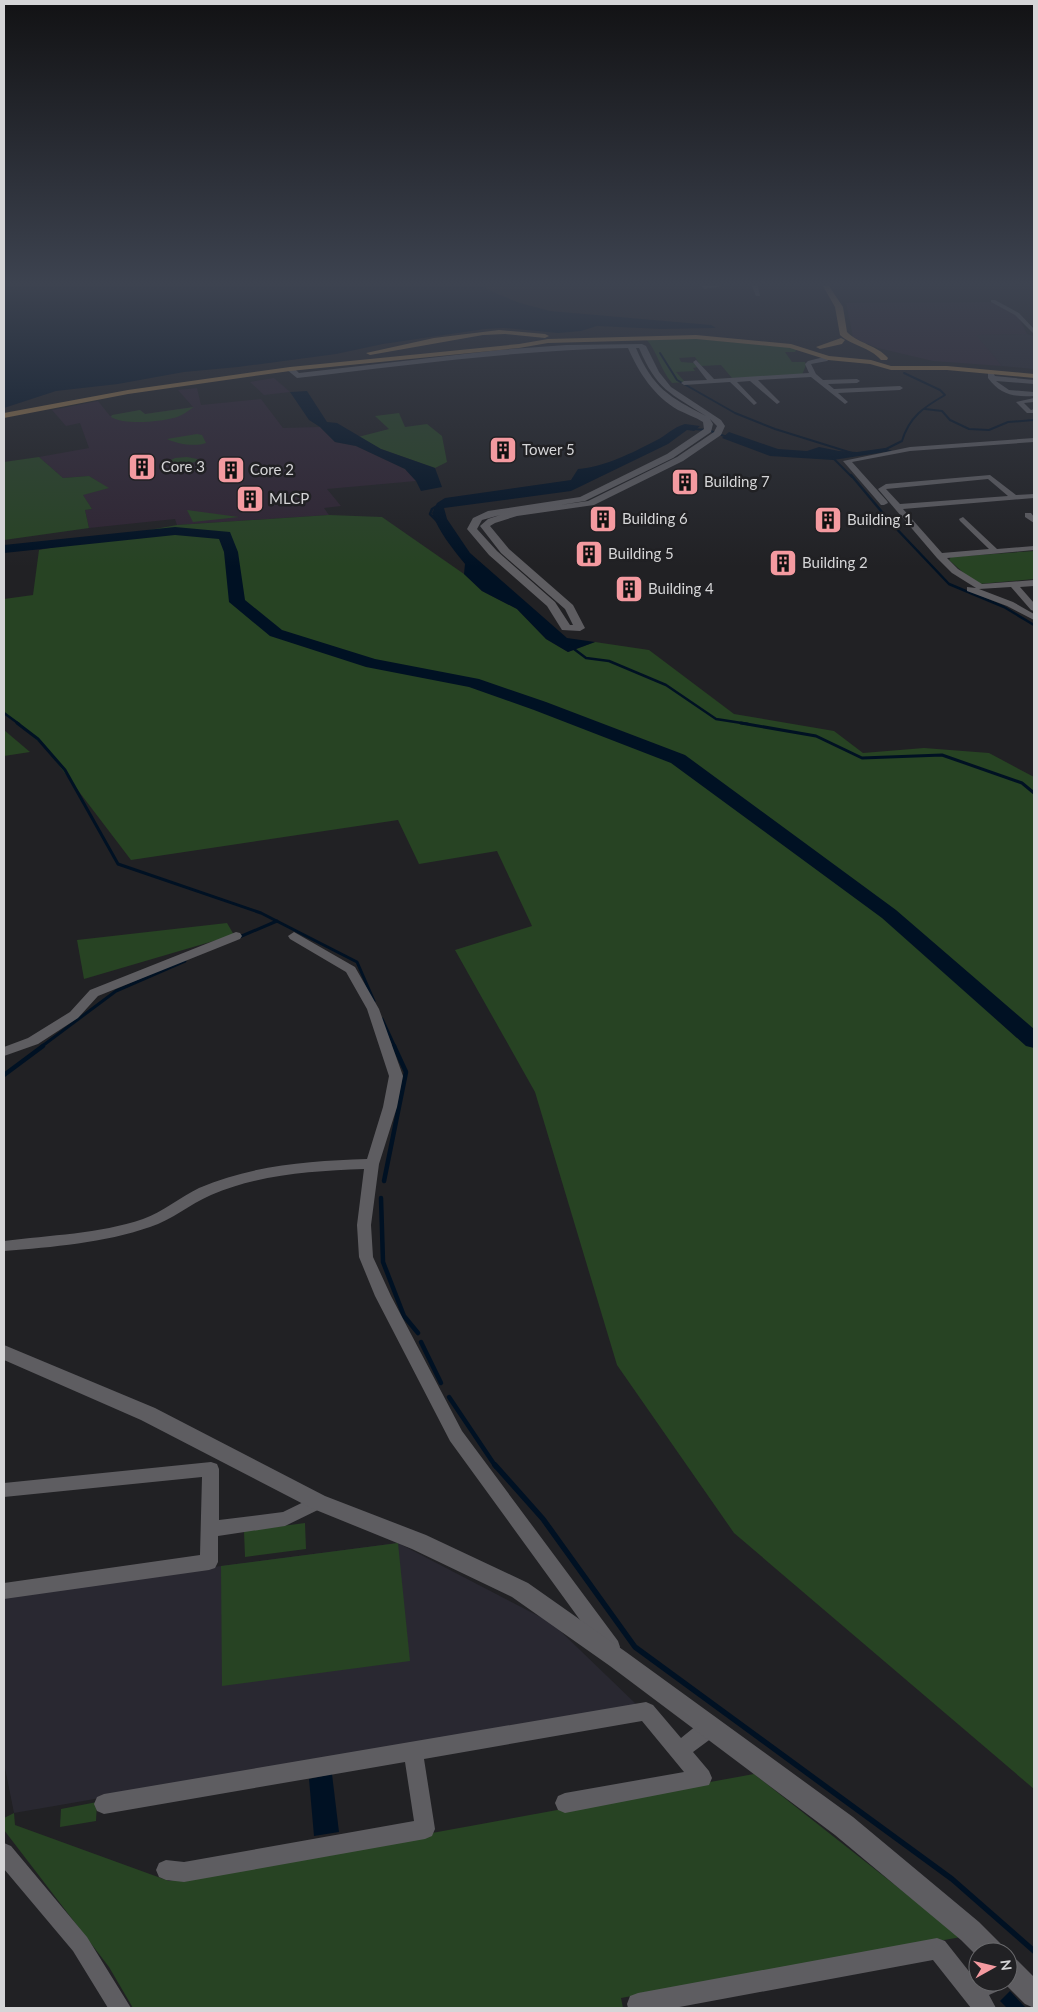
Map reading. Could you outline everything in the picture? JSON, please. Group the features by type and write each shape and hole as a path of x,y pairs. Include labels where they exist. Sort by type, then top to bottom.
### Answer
{"main road":[{"path":"74,393 167,380"},
{"path":"4,416 128,392 213,380"},
{"path":"4,411 50,398"}],"street":[{"path":"649,381 660,380 682,400 716,419 720,424 698,448 591,503 576,507 503,516 488,522 485,528 505,551 569,607 580,628 566,628 555,609 492,553 472,529 476,520 498,511 582,499 664,459 711,433"},
{"path":"684,383 711,380"},
{"path":"732,380 754,404"},
{"path":"753,380 777,402"},
{"path":"820,380 845,402"},
{"path":"995,380 1001,388 1010,393 1034,394"},
{"path":"1021,380 1034,382"},
{"path":"649,381 680,408 703,419 711,433"},
{"path":"823,382 857,381"},
{"path":"833,391 900,388"},
{"path":"1034,400 1019,402 1029,412 1034,411"},
{"path":"1034,440 910,449 847,461 944,571 968,588 1010,604 1034,617"},
{"path":"688,445 698,448"},
{"path":"1014,497 990,478 883,487 882,489 940,556 955,571 980,587 1034,583"},
{"path":"897,507 1034,496"},
{"path":"963,520 995,552"},
{"path":"940,556 1034,548"},
{"path":"1013,584 1034,608"},
{"path":"537,591 549,589"},
{"path":"4,1052 33,1041 74,1016 94,993 236,936"},
{"path":"294,936 351,970 373,1009 396,1076 390,1107 372,1164 364,1225 366,1256 382,1296 456,1436 618,1658"},
{"path":"4,1246 90,1235 146,1223 166,1214 203,1192 259,1174 299,1168 372,1164"},
{"path":"4,1352 148,1414 318,1502 419,1542 520,1590 618,1658 709,1728 844,1826 981,1942"},
{"path":"4,1490 211,1469 209,1562 4,1591"},
{"path":"211,1529 285,1519 318,1502"},
{"path":"104,1804 646,1711 702,1778 565,1803"},
{"path":"679,1751 709,1728"},
{"path":"166,1870 184,1872 425,1829 412,1751"},
{"path":"4,1853 27,1883 80,1944 120,2008"},
{"path":"639,2008 638,2004 937,1949 979,2000"},
{"path":"1018,1983 1034,1995"}],"shaded area":[{"path":"276,380 290,392 264,395 250,382"},
{"path":"197,388 201,405 261,399 283,428 320,427 335,442 356,446 405,469 416,481 327,489 341,506 324,508 329,515 177,525 175,519 89,528 85,510 92,509 82,494 108,488 89,476 63,478 39,457 89,448 80,423 66,426 52,410 98,401 110,416 140,410 145,414 193,407 178,390"},
{"path":"398,1543 552,1623 637,1705 14,1813 4,1763 4,1594"}],"green space":[{"path":"670,380 683,380 685,382 672,383"},
{"path":"194,407 184,414 160,421 132,422 117,420 111,417 112,415 140,410 145,414"},
{"path":"399,413 405,427 427,424 442,436 447,462 435,468 381,449 358,437 389,429 375,416"},
{"path":"197,434 202,435 206,443 197,445 186,444 167,439"},
{"path":"39,457 63,478 89,476 109,488 83,495 92,509 85,510 89,528 4,540 4,462"},
{"path":"187,457 202,460 180,466 169,461 175,458"},
{"path":"187,510 239,517 193,522"},
{"path":"329,515 382,517 464,574 482,591 517,609 546,639 568,652 595,642 649,650 734,714 834,731 863,753 924,748 989,753 1034,777 1034,1789 734,1533 617,1365 535,1092 455,950 532,926 497,851 419,864 398,820 131,860 45,747 4,712 4,599 33,595 39,550 177,525"},
{"path":"1034,551 1034,579 979,584 974,582 949,560 951,557"},
{"path":"4,730 30,752 4,756"},
{"path":"227,923 234,935 84,979 77,940"},
{"path":"305,1523 306,1549 245,1557 244,1531"},
{"path":"398,1543 410,1661 222,1686 221,1566"},
{"path":"754,1774 961,1937 621,1998 623,2008 133,2008 109,1967 4,1830 4,1818 14,1813 15,1825 169,1881"},
{"path":"97,1802 96,1821 60,1827 61,1809"}],"water":[{"path":"4,380 141,380 56,391 4,408"},
{"path":"307,391 327,422 337,423 381,449 435,468 442,487 421,491 416,481 405,469 356,446 335,442 320,427 309,420 290,392"},
{"path":"685,424 700,426 694,431 687,430 668,444 571,491 444,508 447,519 470,553 567,638 595,642 568,652 546,639 517,609 482,591 464,574 465,564 442,533 432,513 437,503 445,498 571,480 578,469 618,459"},
{"path":"729,432 778,449 807,451 819,447 857,452 885,448 892,451 833,460 770,456 722,438"},
{"path":"332,1774 339,1832 314,1836 309,1779"},
{"path":"1011,1992 1026,2008 1007,2008 1000,2001"}],"waterway":[{"path":"677,380 735,413 775,429 852,453"},
{"path":"884,450 902,441 913,419 930,404 945,395 940,390 919,380"},
{"path":"925,409 942,411 950,420 969,429 989,430 1008,422 1034,420"},
{"path":"693,429 708,430 727,437"},
{"path":"832,457 852,477"},
{"path":"851,475 892,524 949,584 1004,607 1034,625"},
{"path":"437,506 432,509 430,514 437,521"},
{"path":"4,549 175,531 225,535 231,552 237,602 276,633 372,663 473,683 540,706 678,759 889,914 1034,1041"},
{"path":"570,646 586,658 609,661 666,685 716,719 748,724"},
{"path":"4,713 19,724"},
{"path":"17,723 38,739 65,770 118,864 261,913 277,921"},
{"path":"741,723 816,736 862,758 942,755 1022,783 1034,793"},
{"path":"237,938 277,921"},
{"path":"277,921 357,962 374,1001"},
{"path":"41,1047 116,991 185,961"},
{"path":"382,1019 395,1047"},
{"path":"4,1075 43,1046"},
{"path":"384,1181 406,1072 394,1046"},
{"path":"381,1198 383,1262 404,1316 418,1333"},
{"path":"421,1342 441,1383"},
{"path":"449,1397 496,1467"},
{"path":"495,1465 543,1519 635,1647 952,1879 1034,1951"}],"place":[{"name":"Tower 5","path":"503,450"},
{"name":"Core 3","path":"142,467"},
{"name":"Core 2","path":"231,470"},
{"name":"Building 7","path":"685,482"},
{"name":"MLCP","path":"250,499"},
{"name":"Building 6","path":"603,519"},
{"name":"Building 1","path":"828,520"},
{"name":"Building 5","path":"589,554"},
{"name":"Building 2","path":"783,563"},
{"name":"Building 4","path":"629,589"}]}
